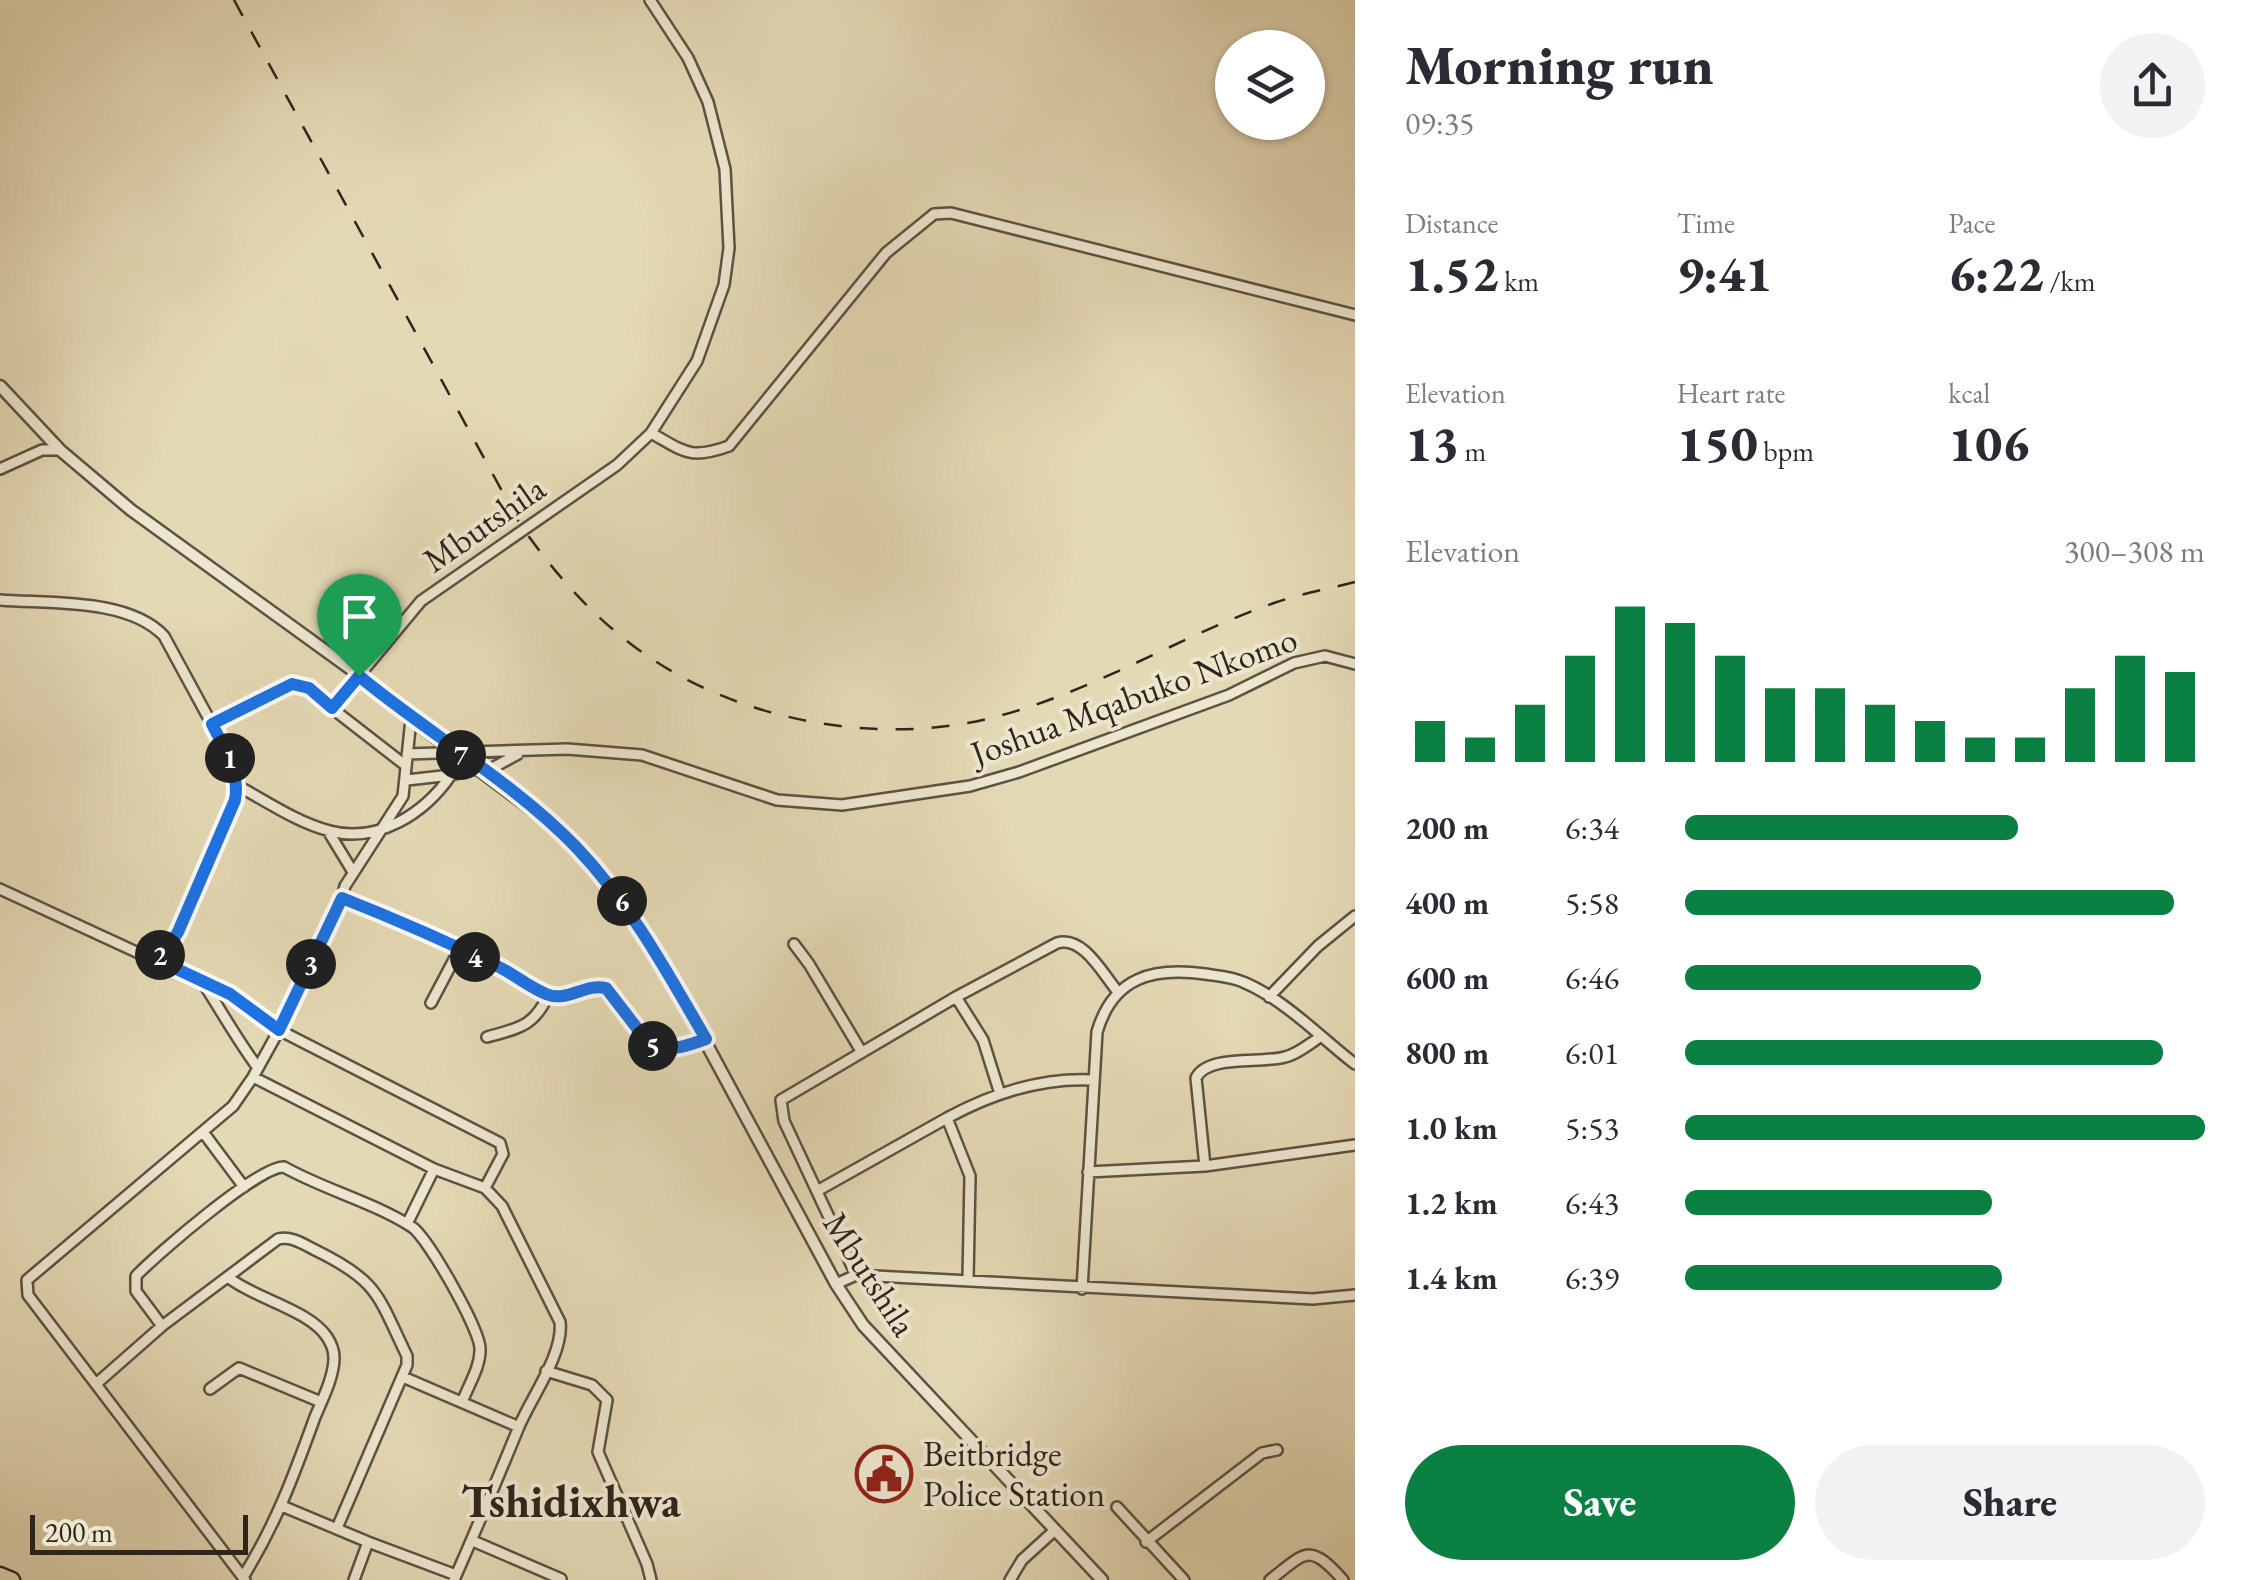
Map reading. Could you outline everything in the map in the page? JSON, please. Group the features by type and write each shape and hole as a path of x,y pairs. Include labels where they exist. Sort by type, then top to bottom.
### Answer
{"highway":[{"path":"0,1575 12,1580"}],"street":[{"name":"Mbutshila","path":"650,0 688,58 719,136 729,212 724,286 697,360 651,433 617,465 421,601 359,676 576,847 630,910 658,952 836,1284 863,1325 1102,1580"},
{"path":"651,433 689,455 701,456 729,446 886,253 934,214 951,213 1355,314"},
{"path":"0,386 60,450 131,510 359,676 332,708"},
{"path":"0,468 42,450 60,450"},
{"path":"0,600 118,610 142,617 164,636 234,766 238,786 178,932 158,956 145,956 0,889"},
{"name":"Joshua Mqabuko Nkomo","path":"406,759 456,751 642,754 776,800 842,805 934,793 1019,772 1229,696 1294,663 1325,656 1355,664"},
{"path":"212,724 292,684 309,688 406,759"},
{"path":"229,1278 303,1317 325,1334 334,1363 282,1506 244,1579 28,1296 28,1280 233,1106 279,1030 354,872 403,796 411,719"},
{"path":"406,780 482,770 521,753"},
{"path":"238,786 328,831 347,834 382,830 432,801 451,775"},
{"path":"328,831 354,872"},
{"path":"342,898 498,966 548,996 566,997 601,986 650,1045 682,1048 706,1039"},
{"path":"1269,997 1318,946 1355,916"},
{"path":"856,1276 784,1122 781,1100 1050,945 1066,940 1080,946 1118,992"},
{"path":"794,944 861,1051"},
{"path":"431,1003 459,950"},
{"path":"158,956 166,964 241,1001 279,1030 500,1143 502,1154 485,1188"},
{"path":"1082,1289 1097,1032 1102,1015 1118,992 1156,972 1185,972 1242,981 1269,997 1355,1064"},
{"path":"204,984 256,1072 434,1169 485,1188 510,1220 560,1322 562,1335 455,1578 282,1506"},
{"path":"488,1038 527,1024 540,1012 548,996"},
{"path":"956,996 983,1040 1000,1094"},
{"path":"1205,1166 1196,1078 1200,1070 1212,1064 1289,1056 1320,1037"},
{"path":"818,1190 948,1118 1000,1094 1058,1078 1094,1080"},
{"path":"948,1118 970,1176 968,1280"},
{"path":"203,1132 244,1187"},
{"path":"1088,1172 1205,1166 1355,1145"},
{"path":"162,1326 136,1291 136,1276 244,1187 276,1167 284,1168 406,1224 424,1240 474,1325 480,1344 480,1359 463,1400"},
{"path":"406,1224 434,1169"},
{"path":"96,1384 162,1326 284,1237 350,1267 368,1280 407,1356 404,1376 337,1528"},
{"path":"836,1284 856,1276 1313,1299 1355,1295"},
{"path":"210,1389 240,1368 321,1402"},
{"path":"546,1371 592,1385 606,1400 598,1452 651,1580"},
{"path":"404,1376 519,1427"},
{"path":"1146,1542 1262,1453 1277,1450"},
{"path":"1117,1507 1184,1580"},
{"path":"1010,1580 1022,1560 1055,1530"},
{"path":"354,1580 368,1542"},
{"path":"473,1542 562,1580"},
{"path":"1270,1580 1299,1558 1311,1554 1324,1559 1343,1580"}],"railway":[{"path":"234,0 520,524 596,615 652,659 689,680 728,698 813,722 857,728 945,726 1024,709 1097,681 1238,617 1284,600 1355,582"}],"place":[{"name":"Beitbridge Police Station","path":"884,1474"}],"district":[{"name":"Tshidixhwa","path":"571,1501"}],"route":[{"path":"359,676 504,786 576,847 630,910 706,1039 682,1048 650,1045 606,988 594,987 566,997 548,996 498,966 342,898 279,1030 230,994 166,964 158,956 178,932 235,800 238,786 234,766 212,724 292,684 309,688 332,708 359,676"}]}
